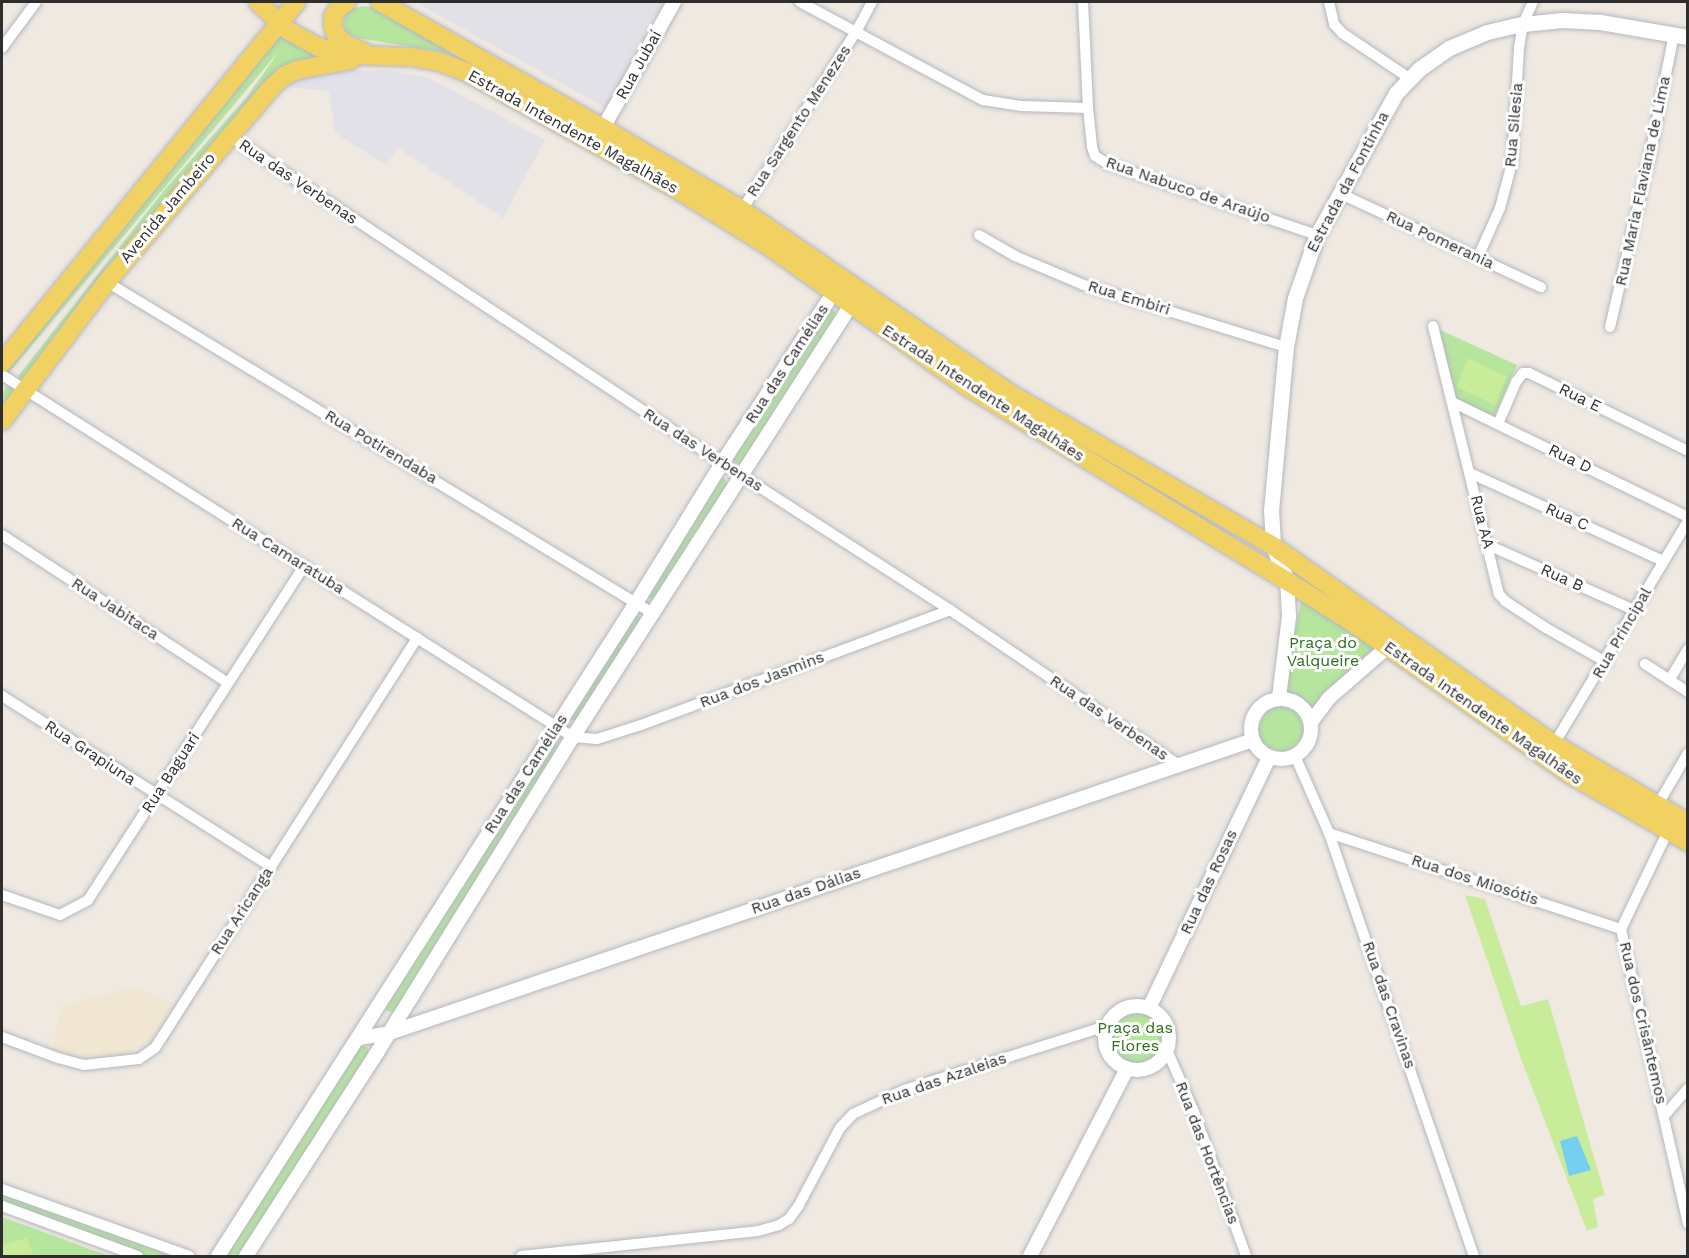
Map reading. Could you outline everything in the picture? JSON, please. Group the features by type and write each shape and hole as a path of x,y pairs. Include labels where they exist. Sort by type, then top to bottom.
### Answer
{"main road":[{"name":"Estrada Intendente Magalhães","path":"258,2 280,24 318,47 337,53 412,57 440,62 468,73 680,191 773,249 969,387 1287,581 1386,646 1571,775 1688,842"},
{"name":"Avenida Jambeiro","path":"2,363 296,2"},
{"path":"347,2 339,7 333,17 336,35 345,44 377,56"},
{"name":"Estrada Intendente Magalhães","path":"380,2 603,128 742,210 1011,394 1273,546 1388,624 1554,744 1688,823"},
{"name":"Estrada da Fontinha","path":"1287,581 1273,546 1272,480 1286,347 1295,298 1317,234 1383,113 1409,78 1429,61 1468,38 1523,24 1562,20 1600,22 1681,36"},
{"name":"Avenida Jambeiro","path":"2,421 107,282 228,135 284,76 315,65 377,56"}],"street":[{"path":"2,48 36,2"},
{"name":"Rua Jubaí","path":"603,128 674,2"},
{"path":"800,2 983,100 1022,106 1088,108"},
{"name":"Rua Sargento Menezes","path":"742,210 856,32 872,2"},
{"name":"Rua Nabuco de Araújo","path":"1083,2 1088,108 1095,156 1103,162 1317,234"},
{"path":"1329,2 1334,24 1342,33 1409,78"},
{"name":"Rua Silesia","path":"1478,257 1500,208 1512,163 1519,48 1523,24 1533,2"},
{"name":"Rua Maria Flaviana de Lima","path":"1610,327 1681,36"},
{"name":"Rua das Verbenas","path":"228,135 722,463 950,610 1179,765"},
{"name":"Rua Pomerania","path":"1339,193 1541,287"},
{"name":"Rua Embiri","path":"979,235 1025,261 1084,285 1286,347"},
{"name":"Rua Potirendaba","path":"107,282 654,614"},
{"name":"Rua das Camélias","path":"218,1257 636,603 722,463 834,292"},
{"name":"Rua das Camélias","path":"246,1257 389,1033 573,737 851,305"},
{"name":"Rua AA","path":"1433,326 1497,588 1505,601 1606,662"},
{"name":"Rua E","path":"1498,424 1516,382 1523,373 1529,373 1688,451"},
{"name":"Rua Camaratuba","path":"2,375 573,737"},
{"name":"Rua D","path":"1452,402 1688,519"},
{"name":"Rua C","path":"1470,473 1663,561"},
{"name":"Rua Principal","path":"1554,744 1606,662 1688,519"},
{"name":"Rua Jabitaca","path":"2,535 228,683"},
{"name":"Rua B","path":"1488,545 1636,611"},
{"name":"Rua Baguari","path":"2,895 60,915 83,904 95,891 304,566"},
{"path":"1279,698 1289,616 1287,581"},
{"name":"Rua dos Jasmins","path":"573,737 597,739 641,725 950,610"},
{"path":"1311,722 1329,698 1386,646 1388,624"},
{"name":"Rua Aricanga","path":"2,1037 84,1065 139,1059 155,1048 417,638"},
{"path":"1670,679 1688,649"},
{"path":"1645,664 1688,692"},
{"name":"Rua Grapiuna","path":"2,696 271,867"},
{"path":"1287,699 1303,707 1311,722 1311,738 1307,746 1295,756 1286,759 1269,757 1253,740 1251,724 1257,709 1270,700 1287,699"},
{"name":"Rua das Dálias","path":"358,1038 389,1033 1253,740"},
{"path":"1657,806 1688,753"},
{"name":"Rua das Cravinas","path":"1295,756 1329,833 1474,1257"},
{"name":"Rua das Rosas","path":"1149,1008 1269,757"},
{"name":"Rua dos Crisântemos","path":"1668,831 1621,929 1688,1223"},
{"name":"Rua dos Miosótis","path":"1329,833 1621,929"},
{"path":"1137,1006 1149,1008 1165,1021 1170,1040 1167,1050 1161,1061 1151,1068 1140,1071 1127,1069 1110,1057 1104,1036 1106,1026 1113,1015 1124,1008 1137,1006"},
{"name":"Rua das Azaleias","path":"520,1257 758,1231 779,1226 789,1219 799,1204 840,1128 853,1114 904,1090 1106,1026"},
{"name":"Rua das Hortências","path":"1167,1050 1194,1112 1246,1257"},
{"path":"1030,1257 1127,1069"},
{"path":"1664,1116 1688,1088"},
{"path":"2,1189 189,1257"},
{"path":"2,1206 138,1257"},
{"path":"75,1233 81,1217"}],"shaded area":[{"path":"415,2 663,2 606,108"},
{"path":"387,70 427,77 545,140 503,218 398,148 386,165 335,133 329,91 287,87 309,73"},
{"path":"133,987 180,1007 152,1041 125,1054 92,1057 53,1052 61,1006"}],"green space":[{"path":"362,6 376,8 457,54 357,38 345,31 344,20 349,10"},
{"path":"276,33 333,57 305,61 2,419 2,395 7,382 24,389 18,376 165,189 246,98 280,50 2,381 2,357"},
{"path":"832,308 838,316 743,464 735,463 732,456"},
{"path":"1438,329 1517,365 1494,417 1455,400"},
{"path":"1468,358 1507,377 1495,405 1457,387"},
{"path":"719,478 724,478 728,485 656,601 650,599 647,595"},
{"name":"Praça do Valqueire","path":"1301,601 1376,646 1318,702 1304,734 1293,749 1286,752 1270,749 1261,742 1257,731 1266,710 1280,699"},
{"path":"636,615 643,619 576,721 572,720 569,717"},
{"path":"553,742 559,749 396,1009 393,1012 387,1011 384,1005"},
{"path":"1465,895 1485,899 1521,1006 1548,999 1605,1195 1593,1199 1598,1227 1587,1231 1520,1056"},
{"name":"Praça das Flores","path":"1131,1010 1148,1010 1161,1020 1163,1037 1161,1051 1155,1056 1140,1064 1126,1066 1113,1057 1106,1044 1106,1031 1116,1018"},
{"path":"360,1046 367,1047 369,1054 241,1256 225,1256"},
{"path":"2,1192 182,1256 143,1256 2,1204"},
{"path":"2,1217 95,1251 111,1256 2,1256"},
{"path":"27,1238 34,1256 2,1256 2,1245"}],"water":[{"path":"1577,1136 1591,1170 1569,1176 1560,1141"}]}
